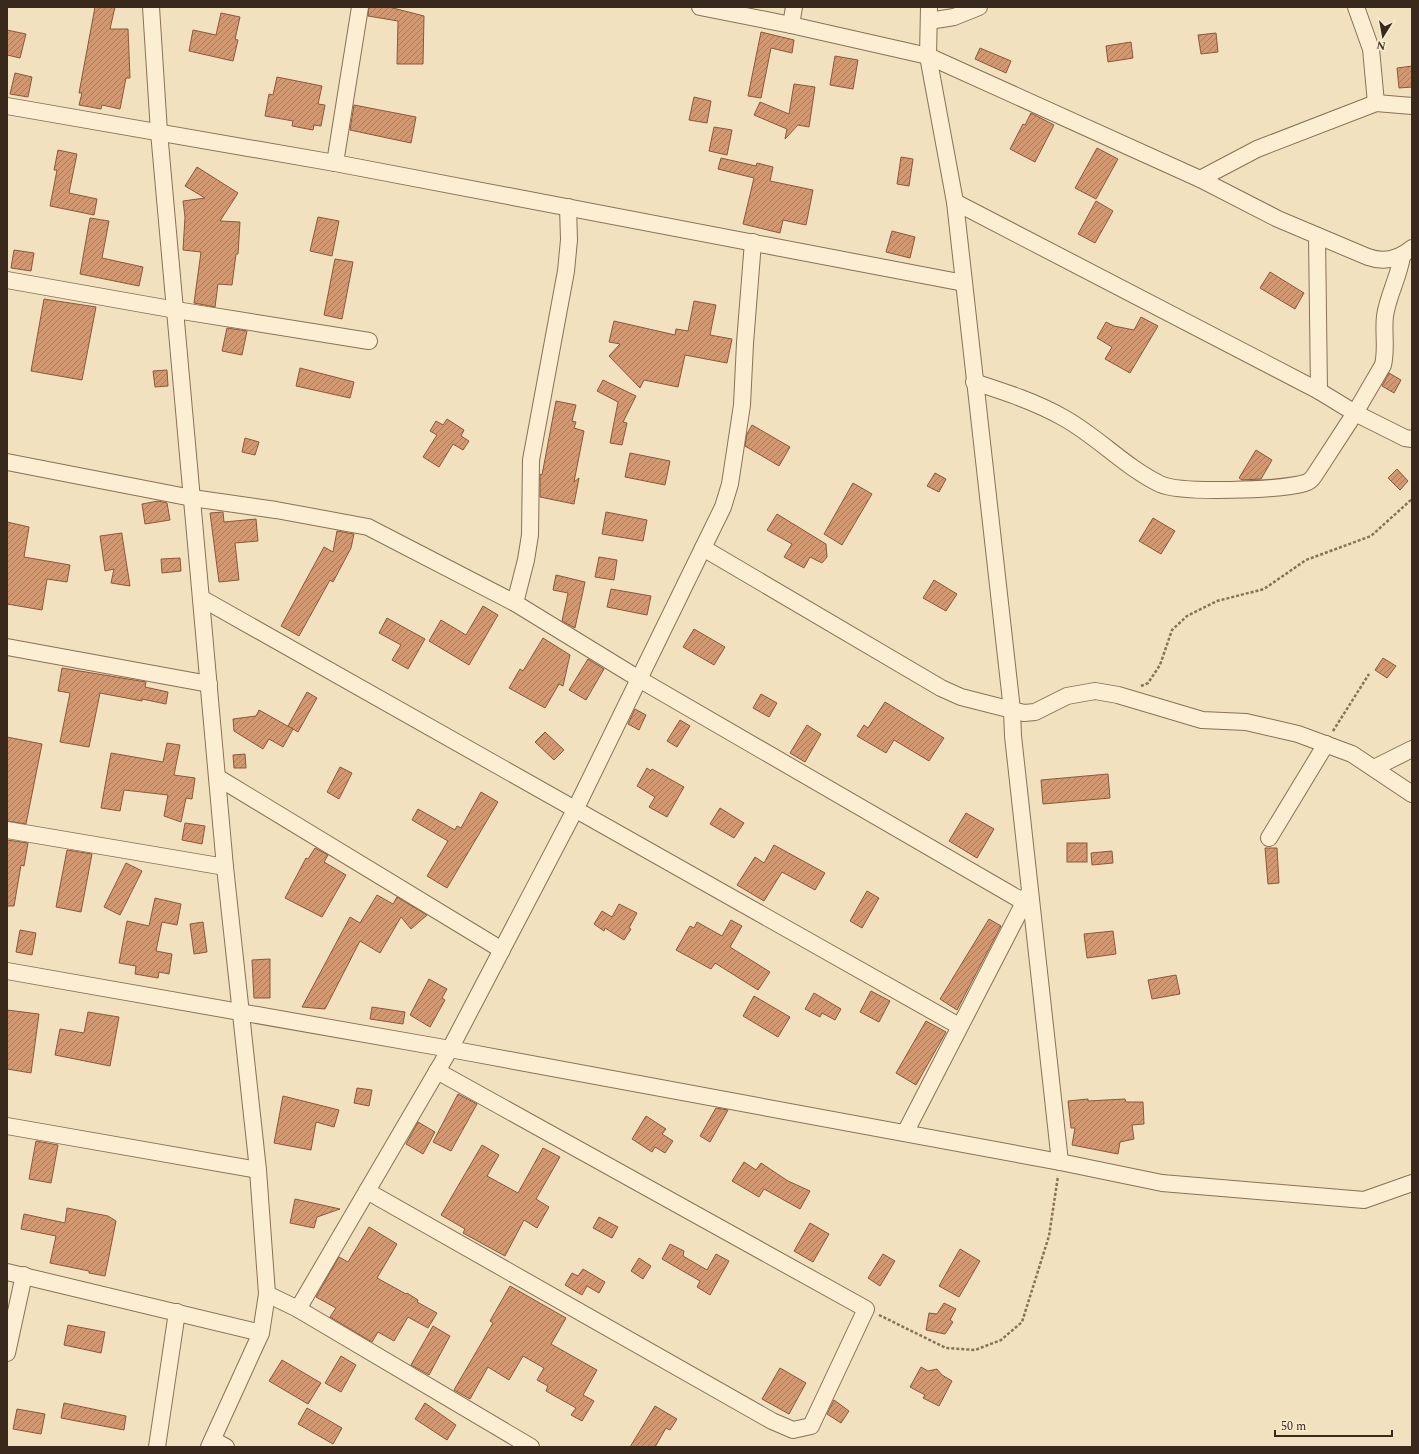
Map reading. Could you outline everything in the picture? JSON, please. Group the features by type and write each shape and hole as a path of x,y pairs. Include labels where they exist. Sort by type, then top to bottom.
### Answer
{"street":[{"path":"151,7 159,132 208,684 225,867 258,1170 267,1294 261,1333 216,1445"},
{"path":"335,163 360,7"},
{"path":"700,7 791,25 928,56 1200,179 1278,219 1317,236 1376,260 1407,252"},
{"path":"791,25 794,7"},
{"path":"979,7 954,17 929,14 928,56 955,202 1012,710 1027,896 1060,1162"},
{"path":"1356,7 1371,49 1376,103"},
{"path":"1200,179 1257,149 1376,103 1412,106"},
{"path":"7,106 335,163 964,283"},
{"path":"955,202 1319,391 1404,438 1412,439"},
{"path":"516,603 530,535 531,460 566,271 569,240 568,208"},
{"path":"1317,236 1319,391"},
{"path":"298,1309 450,1049 576,808 723,507 735,452 742,405 753,242"},
{"path":"974,382 1023,399 1065,419 1161,485 1181,488 1269,489 1306,483 1314,476 1383,365 1385,357 1385,316 1389,296 1398,278 1407,252"},
{"path":"7,280 176,310 369,341"},
{"path":"7,462 192,498 276,510 368,527 516,603 639,679 1027,896"},
{"path":"703,548 941,688 960,697 1024,713 1035,712 1067,696 1095,691 1118,695 1202,720 1246,722 1298,734 1352,754 1412,794"},
{"path":"201,598 576,808 959,1026"},
{"path":"7,647 208,684"},
{"path":"1269,838 1326,744"},
{"path":"1374,768 1412,749"},
{"path":"217,777 502,950"},
{"path":"7,830 225,867"},
{"path":"904,1133 1027,896"},
{"path":"7,971 450,1049 1060,1162 1162,1183 1364,1200 1412,1183"},
{"path":"367,1191 772,1421 793,1430 811,1426 866,1309 437,1071"},
{"path":"7,1126 258,1170"},
{"path":"7,1272 261,1333"},
{"path":"7,1353 24,1275"},
{"path":"267,1294 298,1309 531,1447"},
{"path":"157,1447 177,1312"}],"path":[{"path":"1118,695 1148,682 1160,665 1172,630 1187,616 1217,601 1264,589 1306,560 1370,536 1412,499"},
{"path":"1326,744 1369,674"},
{"path":"866,1309 946,1348 975,1350 1001,1340 1022,1322 1049,1236 1060,1162"}],"building":[{"path":"95,7 115,7 110,29 128,29 130,78 126,78 120,109 102,105 101,109 79,105 82,93 79,93"},
{"path":"369,7 389,7 424,16 423,64 397,64 398,21 368,16"},
{"path":"221,13 240,17 235,39 238,40 233,61 189,51 193,30 216,35"},
{"path":"7,30 26,34 20,58 7,55"},
{"path":"761,32 794,40 792,53 771,48 761,98 748,96"},
{"path":"1216,33 1218,52 1201,54 1198,35"},
{"path":"1131,42 1133,58 1108,62 1106,46"},
{"path":"980,48 1011,61 1006,73 975,59"},
{"path":"835,56 858,60 853,89 830,85"},
{"path":"1412,66 1412,87 1399,88 1397,68"},
{"path":"15,73 32,77 28,97 10,94"},
{"path":"277,77 322,86 318,104 325,105 321,126 314,125 313,130 292,126 293,121 265,116 269,94 273,95"},
{"path":"794,84 815,87 809,127 798,125 785,139 787,129 754,115 760,102 789,114"},
{"path":"694,97 711,101 707,123 689,120"},
{"path":"354,105 416,117 411,143 350,130"},
{"path":"1031,113 1054,125 1035,162 1010,149 1023,124 1025,125"},
{"path":"714,127 732,130 727,155 709,151"},
{"path":"1097,148 1118,159 1096,199 1075,188"},
{"path":"58,150 77,154 69,193 97,199 94,215 50,206 57,170 54,170"},
{"path":"901,157 913,159 909,186 897,184"},
{"path":"721,158 756,166 757,163 773,167 770,181 813,190 806,225 783,220 780,233 743,224 754,178 718,169"},
{"path":"197,167 238,193 220,221 240,222 238,254 236,254 232,285 218,284 215,307 194,303 201,252 183,250 185,217 183,201 205,198 185,186"},
{"path":"1096,201 1113,211 1095,243 1078,234"},
{"path":"318,217 339,221 332,256 310,251"},
{"path":"90,218 109,221 102,258 143,267 139,286 80,274"},
{"path":"892,231 915,237 910,258 886,252"},
{"path":"14,250 34,253 31,271 11,268"},
{"path":"335,259 353,262 342,319 324,315"},
{"path":"1270,272 1304,293 1295,309 1260,288"},
{"path":"44,299 96,307 82,380 31,371"},
{"path":"694,301 716,305 710,335 732,339 727,363 685,355 678,387 644,380 640,388 609,356 620,344 609,342 614,321 675,335 676,329 688,331"},
{"path":"1141,317 1158,326 1130,373 1105,359 1112,347 1097,338 1106,322 1114,326 1134,330"},
{"path":"227,328 247,331 242,355 222,351"},
{"path":"300,368 354,382 350,398 296,386"},
{"path":"167,370 168,386 155,387 153,371"},
{"path":"1389,373 1401,380 1394,393 1382,386"},
{"path":"603,380 636,396 623,422 627,423 622,445 610,443 618,402 597,391"},
{"path":"556,401 576,405 572,421 576,422 574,428 584,431 574,482 579,478 574,504 540,497 540,474 542,475"},
{"path":"447,419 464,430 461,436 469,441 463,450 453,444 439,467 423,457 437,435 430,431 436,421 443,425"},
{"path":"752,425 790,447 779,466 745,446 747,434"},
{"path":"245,438 259,442 255,455 242,452"},
{"path":"1256,450 1272,460 1261,479 1242,480 1239,478"},
{"path":"630,453 670,461 665,485 625,477"},
{"path":"1397,469 1408,481 1400,490 1388,478"},
{"path":"935,473 946,479 939,492 927,486"},
{"path":"853,483 872,494 842,545 824,534"},
{"path":"158,501 167,503 170,520 145,524 142,504"},
{"path":"223,512 224,522 256,519 258,541 235,543 239,580 219,582 210,513"},
{"path":"606,512 647,520 643,541 602,534"},
{"path":"777,514 826,544 827,557 822,563 810,557 804,568 784,557 792,544 767,530"},
{"path":"1153,518 1175,531 1161,554 1139,541"},
{"path":"7,522 29,527 24,557 70,565 67,582 47,579 42,610 7,604"},
{"path":"337,531 354,534 351,548 333,582 330,580 299,636 281,626 324,547 333,552"},
{"path":"122,533 130,586 111,583 114,569 105,571 100,536"},
{"path":"599,557 617,560 614,580 595,577"},
{"path":"180,558 181,571 162,573 161,559"},
{"path":"556,575 585,582 575,628 562,621 568,593 553,590"},
{"path":"934,580 957,594 946,611 923,598"},
{"path":"611,589 651,596 647,615 607,607"},
{"path":"483,606 498,615 469,665 429,641 441,620 466,635"},
{"path":"387,618 425,639 408,669 392,660 401,645 379,633"},
{"path":"694,629 725,647 714,665 683,647"},
{"path":"543,638 570,655 563,686 559,684 545,708 509,688 520,669 523,671"},
{"path":"1383,658 1396,666 1387,678 1375,670"},
{"path":"588,659 604,669 586,700 569,690"},
{"path":"62,668 146,682 145,687 168,692 166,704 100,693 89,747 60,742 70,693 58,691"},
{"path":"307,692 317,698 298,732 288,726"},
{"path":"761,694 777,703 769,717 753,708"},
{"path":"885,702 944,738 929,761 894,740 886,753 857,736 864,725 868,728"},
{"path":"635,709 646,715 639,730 628,724"},
{"path":"259,710 293,729 283,747 269,739 263,749 234,731 233,719 256,716"},
{"path":"680,720 690,726 677,747 667,741"},
{"path":"807,725 821,734 805,762 790,753"},
{"path":"545,732 564,750 554,760 535,742"},
{"path":"7,737 42,744 26,824 7,821"},
{"path":"167,743 180,745 174,775 195,778 192,799 186,798 181,822 164,816 168,795 124,790 120,811 101,808 111,753 163,762"},
{"path":"245,754 246,768 234,768 233,755"},
{"path":"340,767 352,773 339,799 327,792"},
{"path":"647,768 651,771 652,769 684,787 667,817 649,807 655,797 637,786"},
{"path":"1108,774 1110,798 1043,804 1041,780"},
{"path":"481,792 498,802 447,888 427,876 448,841 412,820 418,809 455,830 457,826 461,828"},
{"path":"720,808 744,823 734,838 710,824"},
{"path":"966,813 994,829 977,858 949,841"},
{"path":"185,823 205,826 202,844 182,840"},
{"path":"7,840 28,843 24,866 21,865 14,906 7,906"},
{"path":"1067,843 1087,843 1087,862 1067,862"},
{"path":"774,845 825,873 815,890 782,872 764,901 737,885 755,857 764,863"},
{"path":"315,848 328,855 324,862 346,875 322,917 285,898 306,858 308,859"},
{"path":"1265,848 1277,848 1279,883 1268,884"},
{"path":"67,850 92,854 81,912 56,907"},
{"path":"1112,851 1113,863 1092,865 1091,853"},
{"path":"126,863 142,871 120,915 104,907"},
{"path":"867,891 879,898 862,928 850,921"},
{"path":"377,895 393,904 397,897 427,915 411,929 401,917 380,953 360,941 325,1009 302,1007 350,917 360,923"},
{"path":"155,898 181,904 177,925 162,922 156,951 172,954 169,974 159,972 158,978 135,974 136,966 119,963 127,921 149,926"},
{"path":"619,904 637,913 629,928 631,929 624,940 605,928 604,931 594,924 602,911 612,917"},
{"path":"989,919 1001,926 957,1010 940,999"},
{"path":"731,920 742,926 730,947 770,972 758,990 715,963 711,969 676,950 690,926 694,928 697,922 722,936"},
{"path":"203,922 207,952 194,954 190,924"},
{"path":"20,930 36,933 32,955 16,952"},
{"path":"1113,931 1116,954 1087,958 1084,934"},
{"path":"270,959 270,998 254,998 252,960"},
{"path":"1176,975 1180,994 1152,999 1148,980"},
{"path":"429,979 447,989 442,998 445,1000 430,1027 410,1015"},
{"path":"871,991 890,1001 879,1022 860,1012"},
{"path":"814,993 841,1009 835,1020 822,1013 820,1017 805,1009"},
{"path":"754,996 790,1017 778,1037 743,1016"},
{"path":"372,1007 405,1012 403,1024 370,1019"},
{"path":"7,1010 39,1014 31,1073 7,1069"},
{"path":"88,1012 119,1017 110,1066 55,1055 60,1029 84,1033"},
{"path":"926,1021 946,1032 916,1085 896,1073"},
{"path":"357,1088 372,1090 369,1106 354,1103"},
{"path":"458,1094 477,1104 451,1151 433,1142"},
{"path":"283,1096 339,1110 334,1127 316,1122 311,1150 274,1143"},
{"path":"1088,1099 1088,1101 1125,1099 1126,1102 1143,1102 1144,1124 1132,1125 1134,1139 1120,1142 1118,1154 1072,1145 1075,1128 1071,1128 1068,1101"},
{"path":"716,1108 728,1110 710,1142 700,1136"},
{"path":"646,1116 666,1129 662,1134 673,1141 665,1153 655,1147 652,1152 632,1139"},
{"path":"418,1122 435,1132 423,1154 406,1144"},
{"path":"36,1141 58,1145 51,1183 29,1179"},
{"path":"482,1145 499,1155 487,1176 518,1193 543,1148 560,1157 536,1199 549,1207 537,1228 524,1220 505,1256 463,1233 465,1229 441,1215"},
{"path":"744,1162 756,1170 761,1163 788,1181 810,1191 800,1209 764,1189 759,1197 732,1181"},
{"path":"295,1199 340,1209 317,1217 314,1228 290,1223"},
{"path":"67,1208 108,1216 116,1221 105,1276 50,1263 56,1236 21,1229 24,1214 65,1223"},
{"path":"599,1217 618,1227 612,1238 593,1228"},
{"path":"810,1223 829,1234 813,1262 794,1251"},
{"path":"369,1227 397,1244 377,1278 406,1294 407,1293 418,1300 417,1302 437,1313 428,1328 408,1317 394,1341 378,1332 372,1342 330,1317 336,1308 316,1297 339,1257 348,1262"},
{"path":"670,1244 684,1251 683,1256 707,1270 716,1254 729,1261 710,1295 697,1287 700,1281 662,1259"},
{"path":"960,1249 980,1261 959,1297 939,1286"},
{"path":"883,1254 895,1261 880,1286 868,1278"},
{"path":"639,1258 651,1266 643,1279 631,1271"},
{"path":"583,1269 605,1282 599,1293 587,1286 582,1295 565,1285 572,1273 578,1276"},
{"path":"510,1286 566,1318 551,1344 597,1370 583,1395 594,1401 582,1421 571,1415 576,1408 546,1391 548,1386 537,1380 544,1368 523,1356 509,1380 488,1367 470,1399 454,1390 493,1323 490,1321"},
{"path":"944,1303 956,1309 950,1320 953,1322 945,1334 926,1330 929,1313 937,1314"},
{"path":"68,1325 105,1332 101,1353 64,1345"},
{"path":"433,1326 450,1336 429,1375 411,1365"},
{"path":"341,1356 356,1365 341,1392 325,1383"},
{"path":"282,1360 321,1383 308,1404 269,1381"},
{"path":"921,1367 928,1371 937,1369 942,1375 952,1381 939,1406 923,1398 925,1395 910,1387"},
{"path":"780,1368 806,1383 789,1414 762,1399"},
{"path":"834,1400 849,1411 841,1423 827,1414"},
{"path":"64,1403 126,1416 124,1430 61,1418"},
{"path":"425,1403 456,1425 447,1440 415,1419"},
{"path":"655,1406 677,1419 670,1430 666,1428 655,1447 630,1447"},
{"path":"307,1408 342,1428 333,1444 298,1424"},
{"path":"17,1409 45,1414 41,1434 13,1429"}]}
